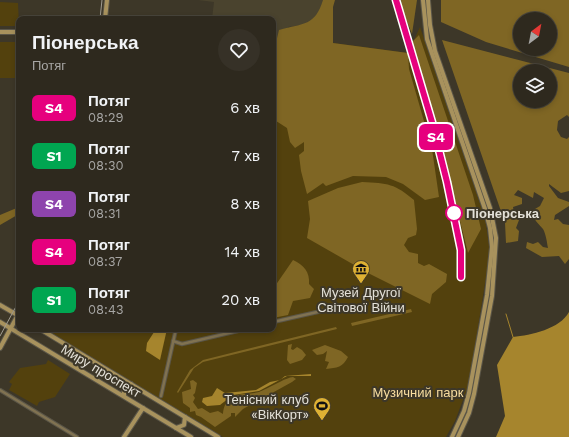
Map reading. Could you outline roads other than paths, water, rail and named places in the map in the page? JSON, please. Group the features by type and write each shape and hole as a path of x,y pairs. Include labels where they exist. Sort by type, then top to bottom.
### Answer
{"main road":[{"path":"105,16 107,0"},
{"path":"423,0 427,39 485,209 491,238 487,295 472,383 464,411 452,437"},
{"path":"428,0 430,25 435,51 490,208 496,238 492,296 474,394 469,413 458,437"},
{"path":"0,32 16,32"},
{"path":"0,305 16,313"},
{"path":"0,348 16,320"},
{"name":"Миру проспект","path":"0,322 16,331"},
{"name":"Миру проспект","path":"18,332 191,437"},
{"name":"Миру проспект","path":"45,332 218,437"},
{"path":"124,396 124,388 131,384"},
{"path":"124,437 143,408"},
{"path":"176,428 181,428 184,425 184,416"}],"street":[{"path":"276,321 344,306"},
{"path":"161,396 175,332"},
{"path":"173,341 182,344 233,332"},
{"path":"0,390 77,437"}],"waterway":[{"path":"506,314 513,337"}],"tram line":[{"path":"100,16 102,0"},
{"path":"0,336 16,307"}],"railway":[{"path":"396,0 432,122 447,182 461,250 461,277"}],"train":[{"name":"S4","path":"396,0 397,8 432,122 447,182 461,250 461,277"}],"place":[{"name":"Піонерська","path":"454,213"},
{"name":"Музей Другої Світової Війни","path":"361,284"},
{"name":"Тенісний клуб «ВікКорт»","path":"322,421"}],"park label":[{"name":"Музичний парк","path":"418,392"}]}
